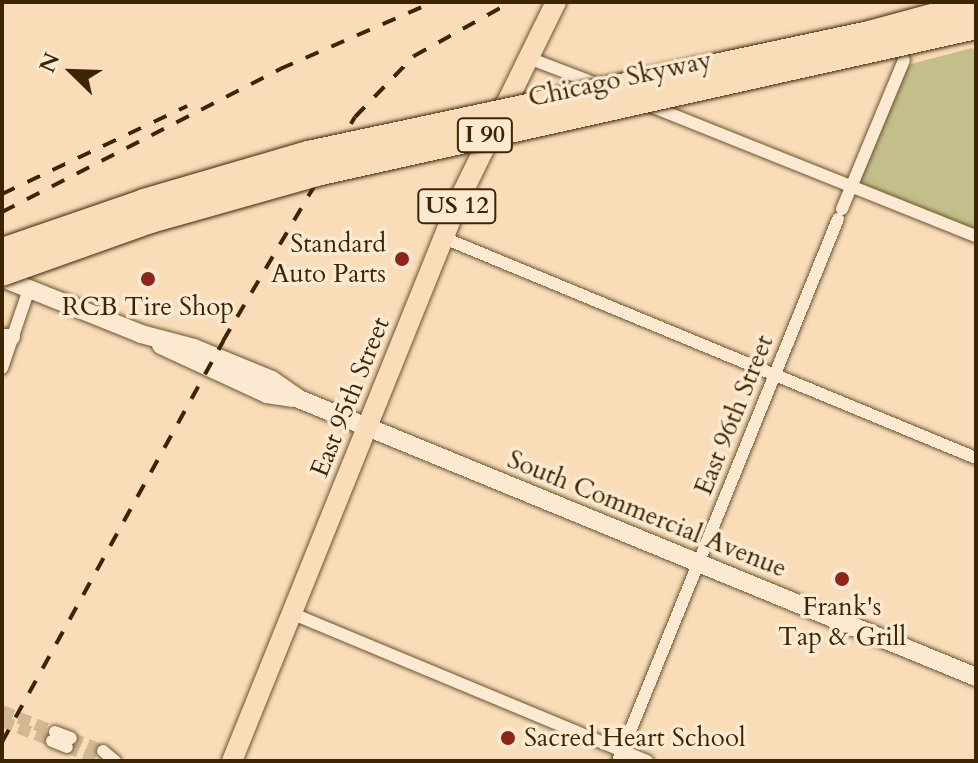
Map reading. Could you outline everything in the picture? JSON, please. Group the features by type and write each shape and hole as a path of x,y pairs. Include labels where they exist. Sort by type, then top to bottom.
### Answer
{"highway":[{"name":"Chicago Skyway","path":"2,250 144,201 308,153 869,33 976,4"},
{"name":"Chicago Skyway","path":"2,276 151,221 329,170 976,27"}],"main road":[{"name":"East 95th Street","path":"526,57 542,2"},
{"name":"East 95th Street","path":"232,761 444,238 526,57 556,2"},
{"name":"South Commercial Avenue","path":"2,276 141,334 203,368 267,394 299,399 976,677"}],"street":[{"path":"526,57 976,236"},
{"name":"East 96th Street","path":"620,756 904,60"},
{"path":"444,238 976,458"},
{"path":"2,368 7,337 29,289"},
{"path":"291,613 620,756 647,761"},
{"path":"54,736 69,743"},
{"path":"102,758 115,761"}],"shaded area":[{"path":"972,48 976,52 976,230 856,181 896,86 911,64"}],"tunnel":[{"path":"2,711 55,732"},
{"path":"2,721 52,741"},
{"path":"71,738 103,751"},
{"path":"67,747 99,760"}],"railway":[{"path":"2,212 280,69 433,2"},
{"path":"2,742 223,341 355,117 414,56 511,2"},
{"path":"960,2 976,12"},
{"path":"2,194 187,106"}],"place":[{"name":"Standard Auto Parts","path":"402,259"},
{"name":"RCB Tire Shop","path":"148,279"},
{"name":"Frank's Tap & Grill","path":"842,579"},
{"name":"Sacred Heart School","path":"508,738"}]}
